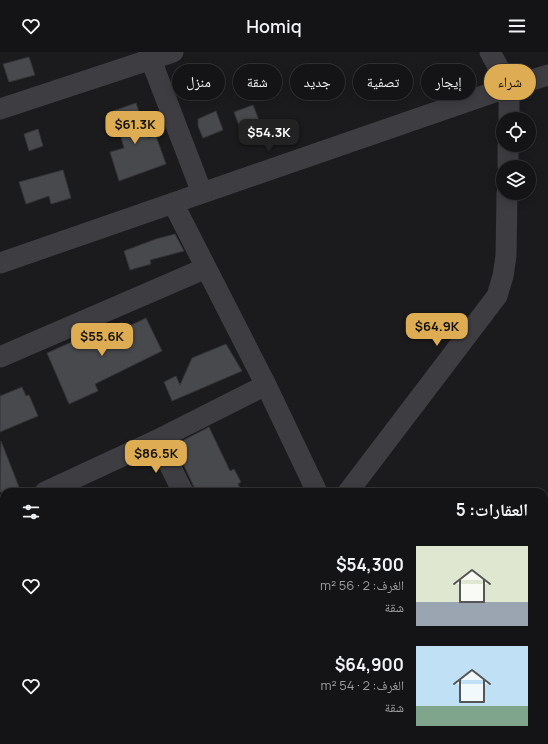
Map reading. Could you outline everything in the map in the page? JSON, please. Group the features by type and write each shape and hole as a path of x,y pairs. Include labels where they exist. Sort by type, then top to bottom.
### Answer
{"street":[{"path":"0,109 149,56 172,52"},
{"path":"490,52 497,64"},
{"path":"149,56 202,193"},
{"path":"536,79 548,75"},
{"path":"0,263 484,96"},
{"path":"508,112 509,100"},
{"path":"351,488 497,296 503,276 506,256 507,200"},
{"path":"173,203 266,386 315,488"},
{"path":"0,357 206,268"},
{"path":"54,488 157,440 266,386"},
{"path":"157,440 181,488"}],"building":[{"path":"29,57 35,75 9,82 3,64"},
{"path":"136,103 148,138 156,136 166,164 119,181 110,152 124,148 113,111"},
{"path":"253,105 265,135 245,142 234,112"},
{"path":"216,111 223,130 203,138 198,126 198,119"},
{"path":"38,129 43,146 29,151 24,134"},
{"path":"63,170 71,198 51,204 49,196 26,204 19,182"},
{"path":"175,234 184,251 150,260 151,264 130,270 124,251 156,239"},
{"path":"146,318 162,351 95,384 98,391 69,404 47,353 85,336 87,340 122,322 125,328"},
{"path":"226,344 242,371 172,401 164,382 176,376 180,385 192,358"},
{"path":"22,387 26,396 29,395 38,416 0,432 0,396"},
{"path":"209,427 230,471 234,469 241,482 238,484 240,488 194,488 178,453 186,449 182,441"},
{"path":"1,441 19,488 0,488"}]}
